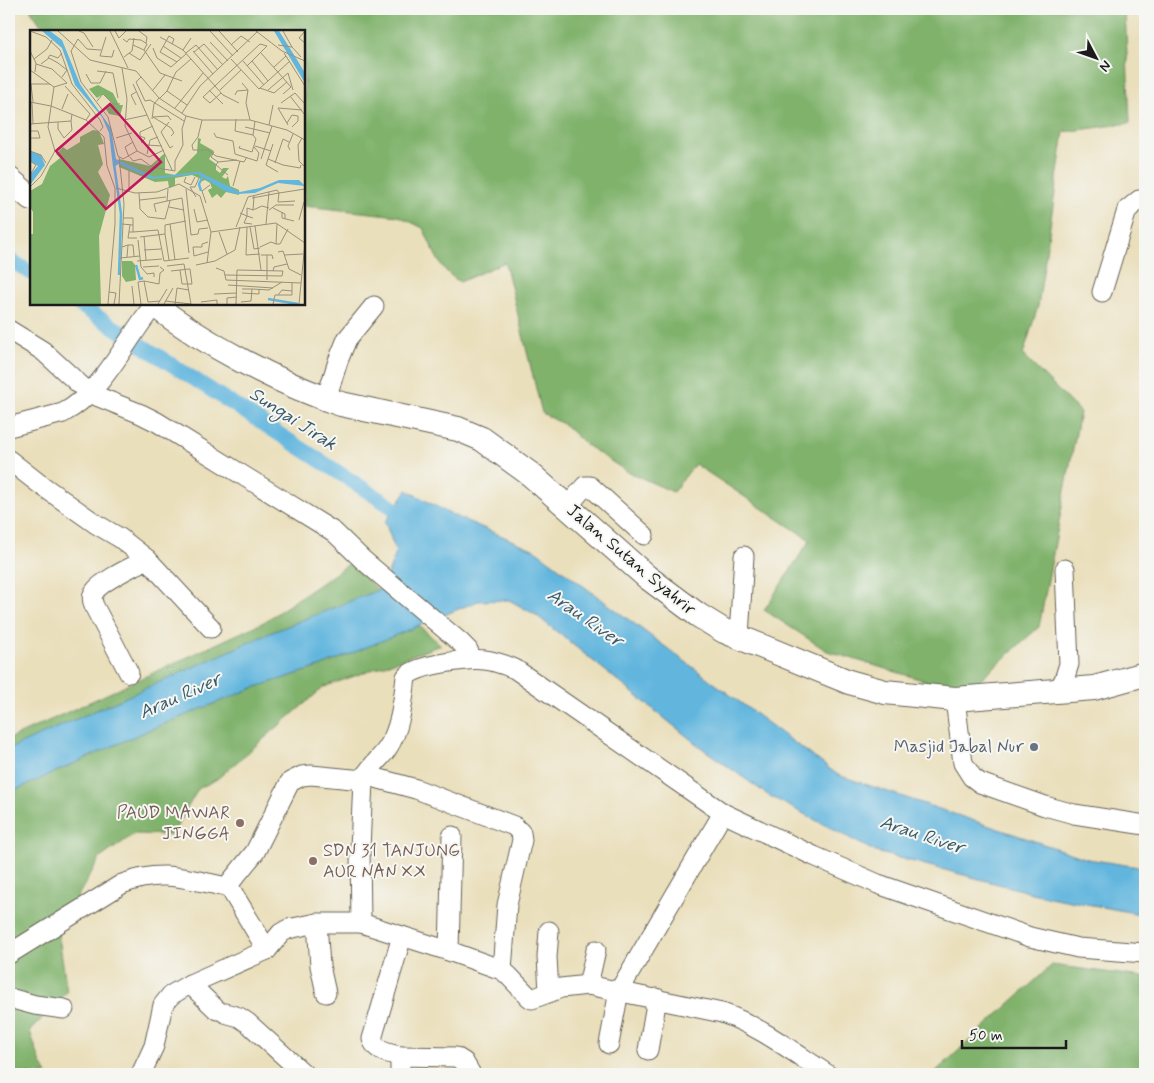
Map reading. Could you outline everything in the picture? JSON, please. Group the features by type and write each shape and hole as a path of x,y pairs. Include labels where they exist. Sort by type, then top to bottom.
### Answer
{"main road":[{"path":"9,179 30,197"},
{"name":"Jalan Sutan Syahrir","path":"151,307 253,367 326,399 472,434 492,445 530,474 661,588 707,622 849,682 885,692 955,699 1094,688 1145,674"}],"street":[{"path":"1102,292 1127,210 1139,200 1145,200"},
{"path":"326,399 347,340 374,306"},
{"path":"9,427 70,410 93,390 151,307"},
{"path":"9,330 43,350 93,390 156,422 334,532 460,642 468,650 472,659"},
{"path":"9,460 37,482 96,524 120,538 147,559 211,628"},
{"path":"567,507 586,486 590,486 644,535"},
{"path":"739,636 744,556"},
{"path":"129,673 94,606 92,597 95,590 104,583 147,559"},
{"path":"1057,691 1064,680 1069,664 1065,569"},
{"path":"361,923 360,849 364,777 386,751 396,732 407,674 429,666 472,659 493,661 515,669 723,813 870,881 1030,937 1078,948 1145,953"},
{"path":"955,699 963,763 972,777 980,783 1074,814 1145,825"},
{"path":"9,954 122,884 134,880 154,875 163,875 222,886 228,885 255,852 287,786 294,779 311,775 364,777 416,789 514,826 521,833 522,840 507,905 502,970"},
{"path":"609,1044 619,991 723,813"},
{"path":"450,951 452,836"},
{"path":"228,885 267,950"},
{"path":"317,923 320,966 326,993"},
{"path":"141,1074 154,1046 163,1005 176,991 267,950 285,931 317,923 361,923 450,951 502,970 530,998 560,988 588,985 722,1013 742,1020 760,1030 826,1074"},
{"path":"550,931 547,967 550,992"},
{"path":"402,936 372,1039 379,1050 400,1065 456,1057 464,1062 471,1074"},
{"path":"588,985 596,950"},
{"path":"190,984 221,1011 239,1017 248,1023 304,1074"},
{"path":"9,998 35,1006 64,1009"},
{"path":"648,1050 657,998"}],"green space":[{"path":"30,9 1125,9 1130,123 1064,132 1038,306 1023,355 1080,412 1039,627 965,693 827,651 764,610 810,540 695,464 673,492 626,471 586,445 565,425 542,413 505,262 460,282 446,271 423,228 399,216 305,206 305,30 44,30"},
{"path":"349,564 441,645 324,687 217,779 198,789 172,835 134,834 100,858 58,930 67,992 30,1031 41,1064 47,1074 9,1074 9,739 264,622"},
{"path":"1052,965 1143,977 1145,1074 933,1074"}],"water":[{"name":"Arau River","path":"407,490 448,513 535,550 838,775 1088,859 1145,868 1145,915 1044,896 876,852 768,795 699,746 536,615 509,600 478,601 319,667 253,688 144,732 9,793 9,749 270,633 383,588 396,552 385,522"}],"waterway":[{"name":"Sungai Jirak","path":"9,259 30,272"},
{"name":"Sungai Jirak","path":"80,305 411,518"}],"place":[{"name":"Masjid Jabal Nur","path":"1034,747"},
{"name":"PAUD MAWAR JINGGA","path":"240,823"},
{"name":"SDN 31 TANJUNG AUR NAN XX","path":"313,861"}]}
